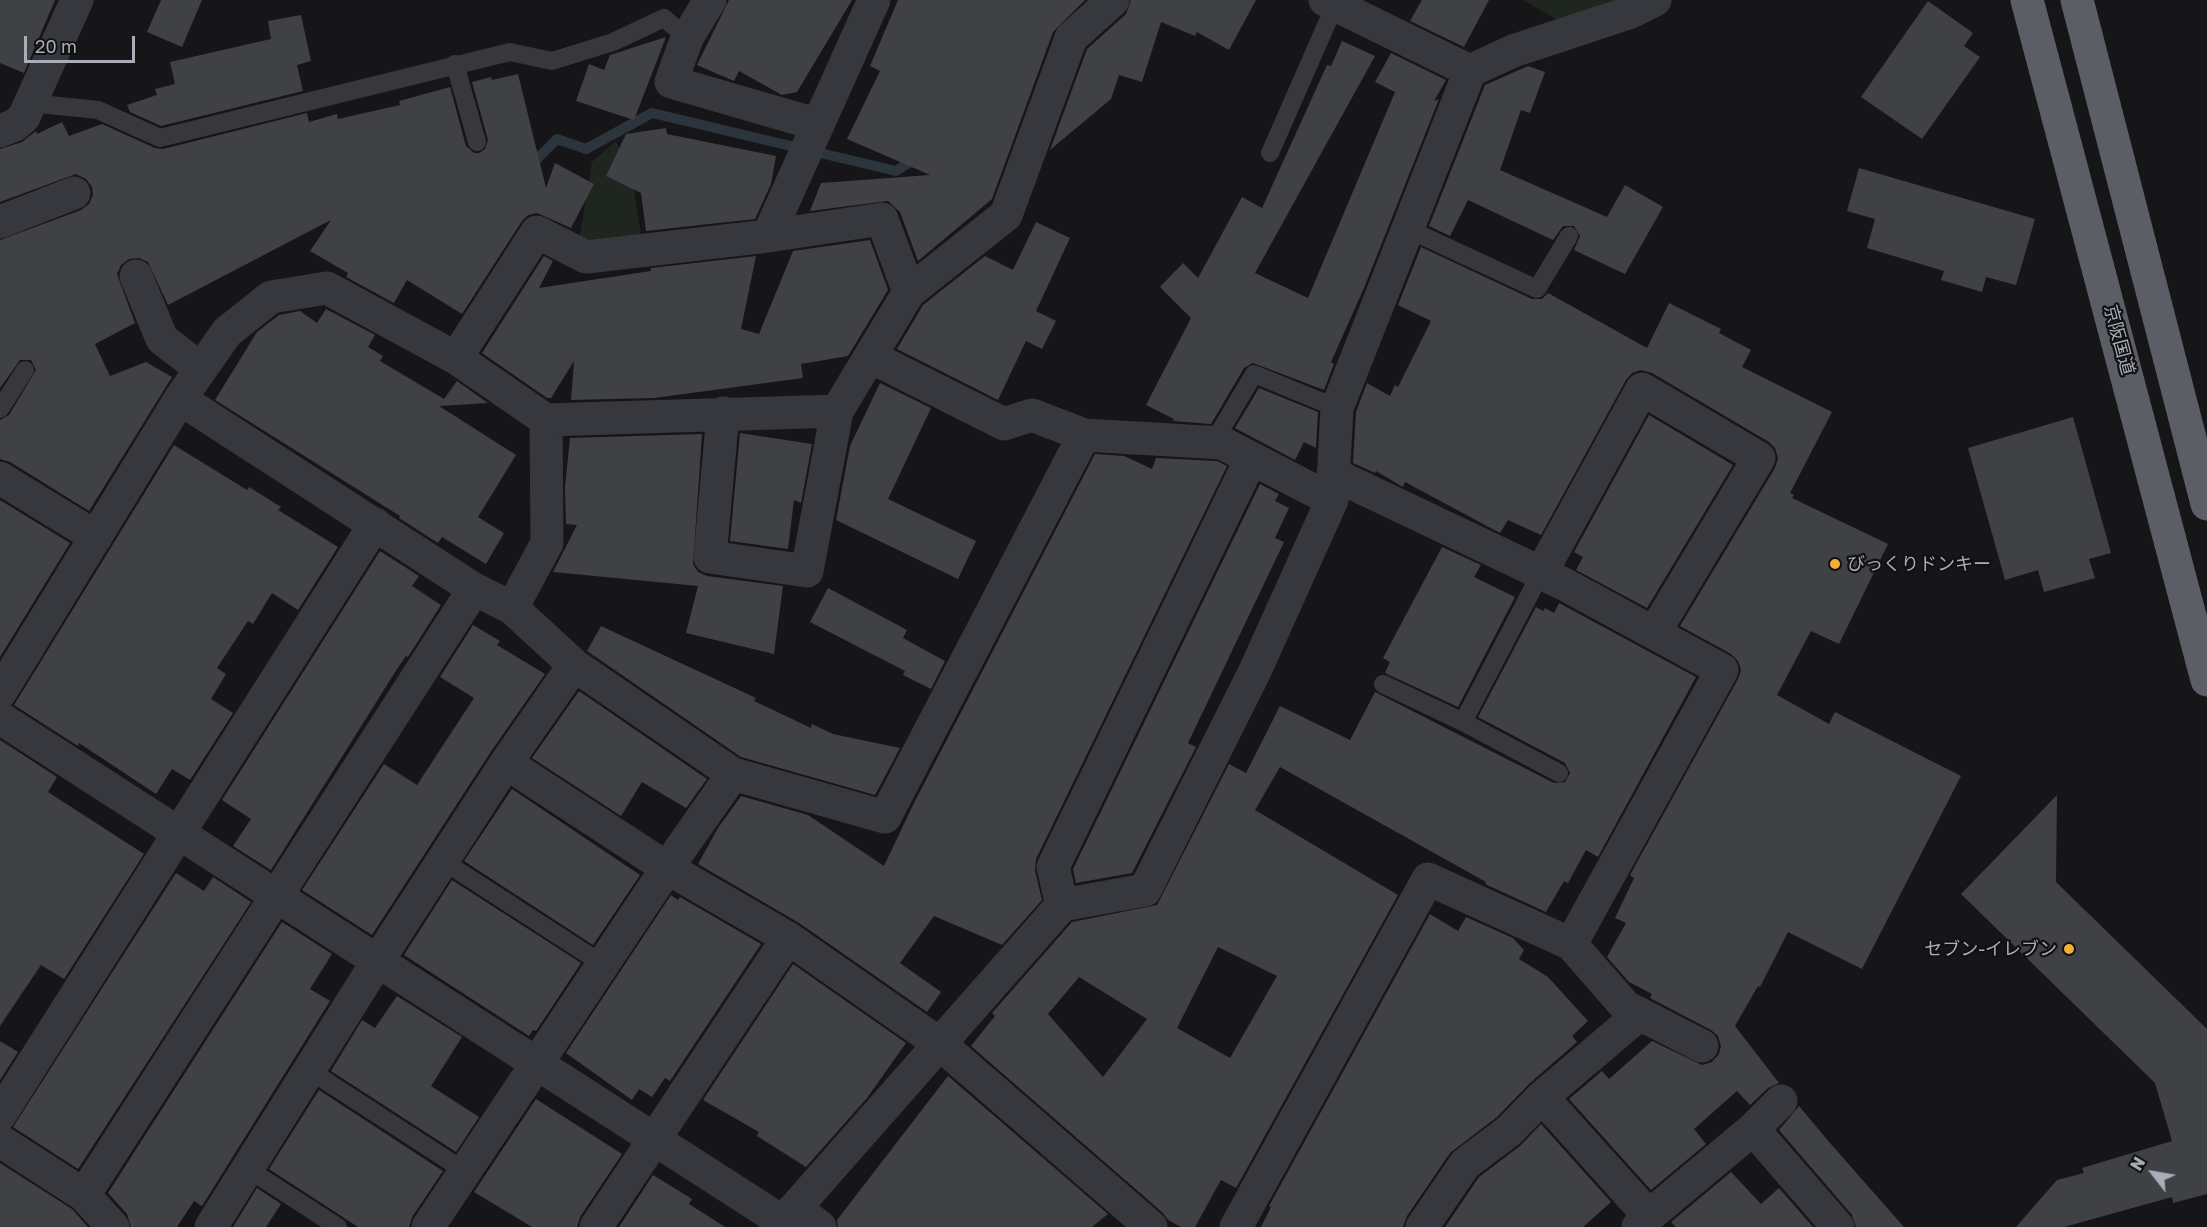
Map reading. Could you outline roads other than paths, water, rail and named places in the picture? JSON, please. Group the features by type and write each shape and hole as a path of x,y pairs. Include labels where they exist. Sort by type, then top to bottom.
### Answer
{"highway":[{"name":"京阪国道","path":"2027,0 2207,680"},
{"path":"2077,0 2207,504"}],"street":[{"path":"0,131 15,125 24,117 77,0"},
{"path":"710,0 687,38 671,82 808,143"},
{"path":"768,236 874,0"},
{"path":"723,412 710,557 807,571 837,411 909,292 1006,215 1071,39 1113,0"},
{"path":"0,718 537,1066 653,1139 793,1220 940,1044 1062,905 1145,891 1254,673 1334,488 1337,408 1470,71 1513,51 1631,12 1655,0"},
{"path":"1330,2 1470,71"},
{"path":"0,222 74,193"},
{"path":"456,358 537,232 586,257 768,236 882,219 909,292"},
{"path":"136,276 162,339 201,369"},
{"path":"0,693 180,399 226,332 271,297 327,288 456,358 546,420 723,412 837,411"},
{"path":"871,357 1004,424 1032,415 1084,435 1222,443 1251,459 1334,488 1541,573 1722,670 1571,944"},
{"path":"1541,573 1642,389 1759,458 1654,633"},
{"path":"180,399 474,589 512,608 574,665 733,774 885,817 1084,435"},
{"path":"512,608 547,543 546,420"},
{"path":"1062,905 1053,867 1251,459"},
{"path":"0,478 96,537"},
{"path":"0,1115 177,832 375,524"},
{"path":"84,1196 474,589"},
{"path":"211,1227 377,962 506,763 574,665"},
{"path":"506,763 667,868 788,938 940,1044 1151,1227"},
{"path":"428,1227 667,868 733,774"},
{"path":"1236,1227 1428,879 1571,944 1626,1007 1702,1046"},
{"path":"596,1227 788,938"},
{"path":"1422,1227 1465,1164 1509,1131 1542,1098 1640,1014"},
{"path":"1542,1098 1644,1222 1754,1129 1781,1101"},
{"path":"1754,1129 1838,1227"},
{"path":"0,1141 84,1196 113,1227"}],"lane":[{"path":"1270,153 1330,2"},
{"path":"30,103 98,110 160,138 510,52 552,61 613,42 664,18 687,38"},
{"path":"455,64 477,142"},
{"path":"1408,230 1537,289 1569,236"},
{"path":"0,409 25,370"},
{"path":"1213,443 1254,374 1337,408"},
{"path":"1463,722 1541,573"},
{"path":"1383,684 1463,722 1559,773"},
{"path":"443,861 604,965"},
{"path":"309,1070 466,1172"},
{"path":"248,1169 338,1227"}],"waterway":[{"path":"529,167 557,139 586,149 652,113 896,171 918,157"}],"place":[{"name":"びっくりドンキー","path":"1835,564"},
{"name":"セブン-イレブン","path":"2069,949"}]}
